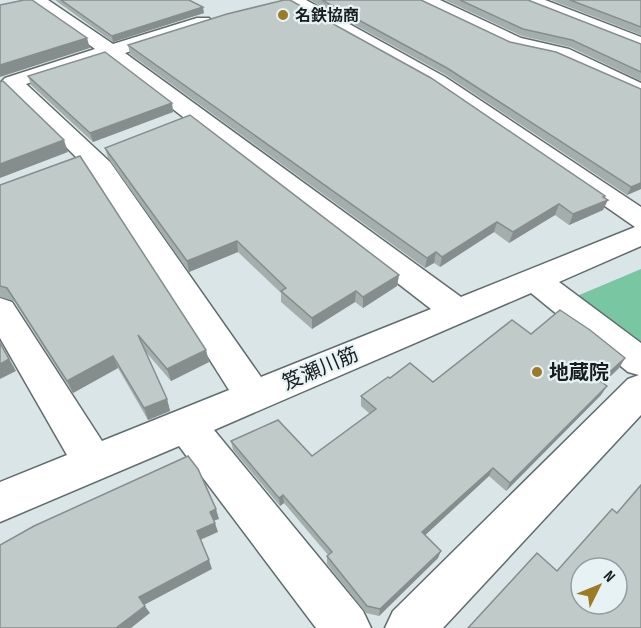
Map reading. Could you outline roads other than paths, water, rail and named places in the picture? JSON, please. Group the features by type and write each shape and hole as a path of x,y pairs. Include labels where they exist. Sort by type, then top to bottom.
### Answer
{"street":[{"path":"426,0 516,43 552,48 641,91"},
{"path":"530,0 641,44"},
{"path":"287,1 438,81 641,220"},
{"path":"31,2 109,50 185,118 457,311"},
{"path":"6,84 221,16 197,4"},
{"path":"6,84 101,167 253,396"},
{"name":"笈瀬川筋","path":"0,502 641,236"},
{"path":"534,279 641,362"},
{"path":"0,310 94,463"},
{"path":"410,628 641,390"},
{"path":"185,424 346,628"}],"place":[{"name":"名鉄協商","path":"283,15"},
{"name":"地蔵院","path":"537,372"}]}
